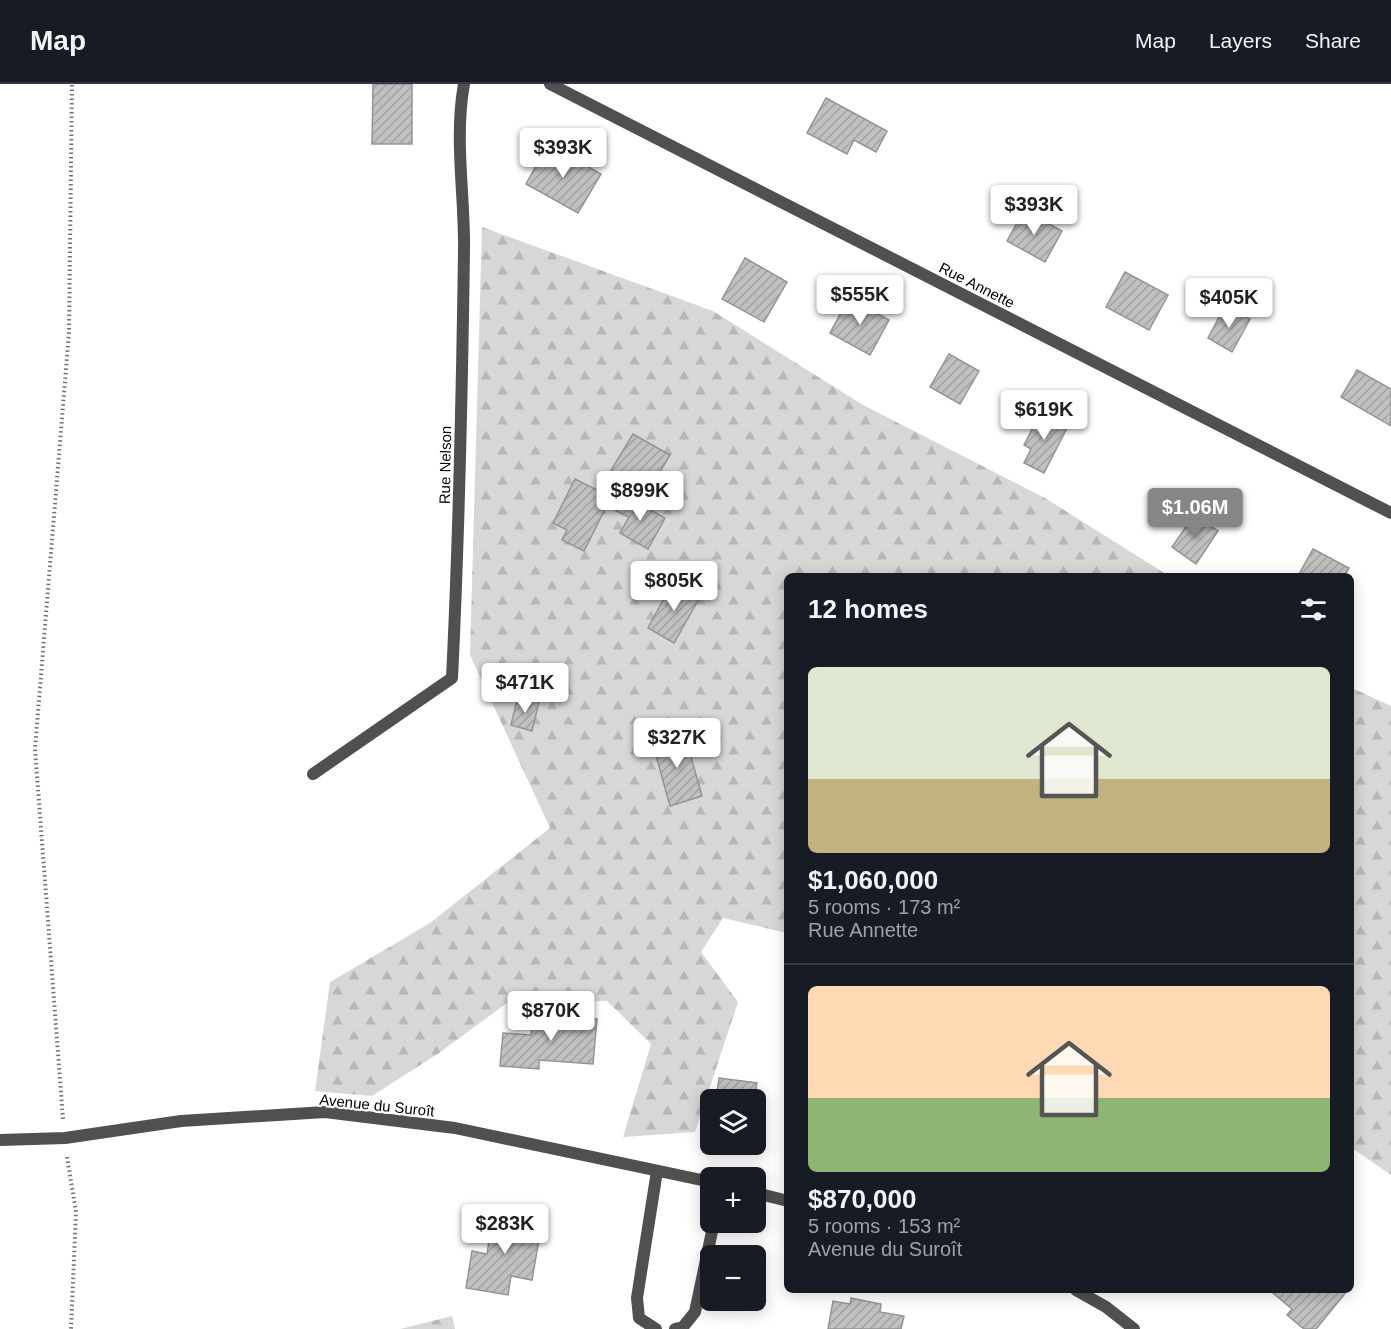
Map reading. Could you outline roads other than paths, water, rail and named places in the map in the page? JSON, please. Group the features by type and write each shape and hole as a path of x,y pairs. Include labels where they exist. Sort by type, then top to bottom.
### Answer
{"street":[{"name":"Rue Nelson","path":"313,774 452,678 459,527 465,233 459,113 464,84"},
{"name":"Rue Annette","path":"550,84 1391,513"},
{"name":"Avenue du Suroît","path":"0,1140 65,1138 181,1121 326,1112 455,1128 700,1180"},
{"path":"656,1329 639,1318 637,1298 657,1171"},
{"path":"766,1196 784,1200"},
{"path":"675,1329 683,1327 695,1312 712,1233"},
{"path":"1081,1293 1106,1307 1134,1329"}]}
